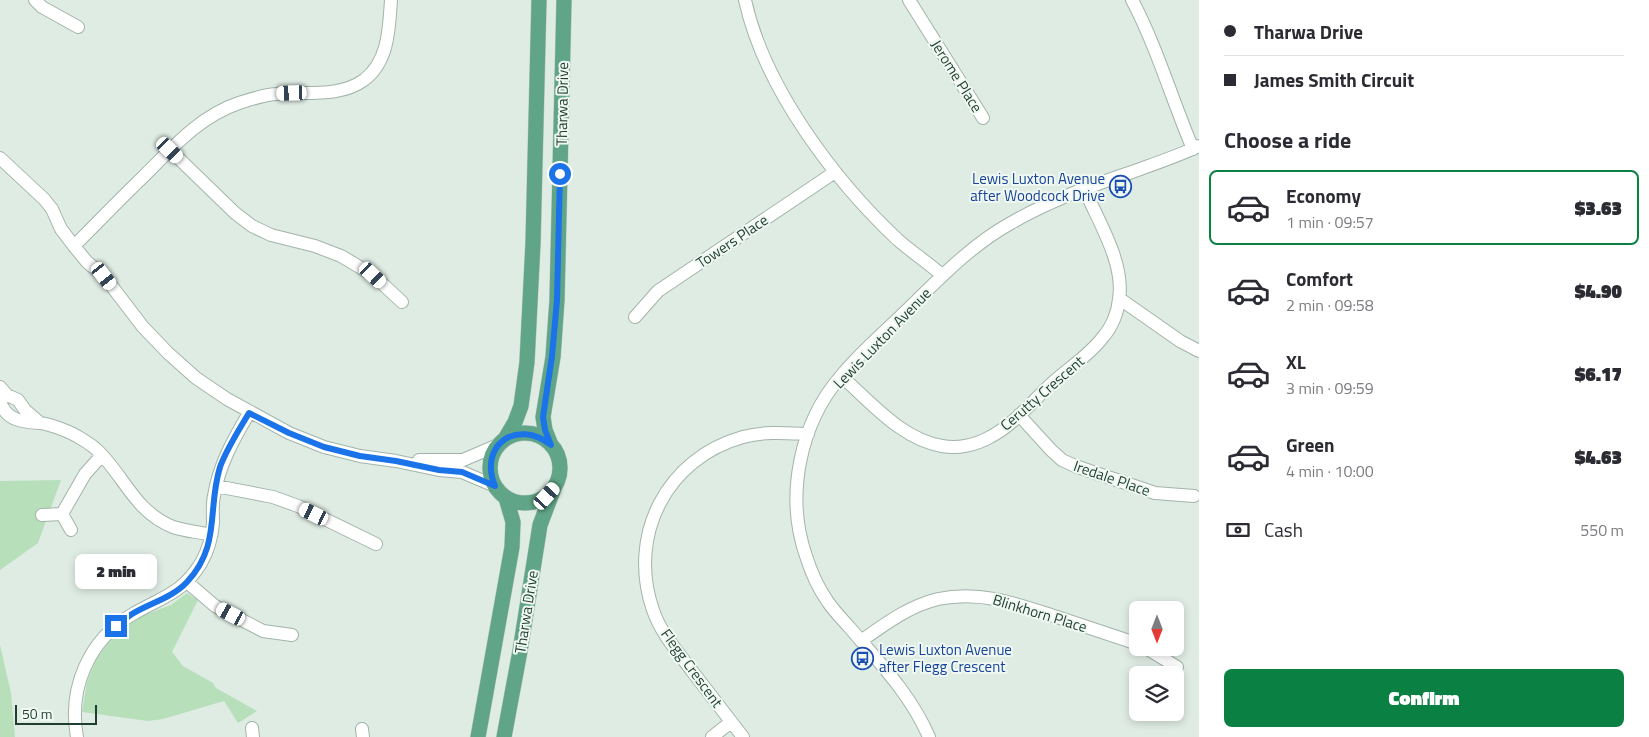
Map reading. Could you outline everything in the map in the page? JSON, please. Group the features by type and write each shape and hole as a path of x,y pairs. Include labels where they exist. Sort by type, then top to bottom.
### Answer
{"main road":[{"name":"Tharwa Drive","path":"502,442 515,422 521,406 527,362 533,243 539,0"},
{"name":"Tharwa Drive","path":"551,445 545,430 543,417 552,356 557,300 564,0"},
{"path":"529,433 541,437 551,445 558,454 560,466 559,477 554,488 547,496 527,503 516,502 506,498 495,486 490,476 490,465 492,454 502,442 517,434 529,433"},
{"name":"Tharwa Drive","path":"504,737 540,525 554,488"},
{"name":"Tharwa Drive","path":"478,737 512,547 513,522 506,498"}],"street":[{"path":"35,0 78,27"},
{"path":"74,246 170,150 201,123 237,103 276,94 338,91 353,87 366,79 377,66 385,51 389,33 391,0"},
{"path":"745,0 754,33 774,79 810,139 835,172 873,215 900,241 942,276"},
{"name":"Jerome Place","path":"909,0 983,118"},
{"name":"Jerome Place","path":"916,0 931,34"},
{"path":"1132,0 1149,35 1196,147"},
{"name":"Lewis Luxton Avenue","path":"929,737 906,695 828,602 815,579 805,553 799,526 797,498 799,470 808,434 823,402 841,376 942,276 975,247 1010,223 1046,205 1084,188 1196,147"},
{"path":"170,150 235,213 252,226 271,236 315,246 341,256 373,275 402,302"},
{"path":"0,158 44,199 74,246 87,262 104,276 143,328 196,378 249,413 289,433 324,447 360,456 439,470 462,472 495,486"},
{"name":"Towers Place","path":"636,316 658,291 835,172"},
{"name":"Cerutty Crescent","path":"841,376 898,426 915,438 943,446 963,446 982,441 1008,424 1102,339 1115,316 1120,299 1120,281 1116,262 1084,188"},
{"path":"1120,299 1180,341 1199,351"},
{"path":"0,387 6,395 18,400 25,410 40,423 78,436 102,455 133,497 148,512 174,527 211,535"},
{"path":"0,402 7,415 14,419 35,424 40,423"},
{"path":"77,737 74,708 77,688 85,665 93,651 102,639 132,614 177,591 187,582 203,560 211,535 213,502 221,466 249,413"},
{"name":"Iredale Place","path":"1019,415 1062,460 1155,493 1194,496"},
{"name":"Flegg Crescent","path":"743,737 672,644 653,612 646,586 644,560 651,522 662,498 685,468 710,450 728,441 745,436 778,432 808,434"},
{"path":"396,461 463,460 502,442"},
{"path":"62,514 85,474 102,455"},
{"path":"216,486 273,497 298,506 376,544"},
{"path":"42,515 62,514"},
{"path":"62,514 71,530"},
{"path":"187,582 215,606 263,631 292,635"},
{"name":"Blinkhorn Place","path":"861,641 912,608 937,600 963,596 988,597 1014,603 1129,641"},
{"path":"1160,656 1177,666"},
{"path":"712,737 731,722"}],"green space":[{"path":"61,480 38,543 0,570 0,481"},
{"path":"187,593 198,600 172,652 183,666 213,683 216,688 257,711 238,723 224,701 163,719 148,721 82,712 87,682 95,661 113,636 134,619 171,605"},
{"path":"0,645 11,693 15,737 0,737"}],"place":[{"name":"Lewis Luxton Avenue after Woodcock Drive","path":"1121,187"},
{"name":"Lewis Luxton Avenue after Flegg Crescent","path":"863,658"}],"route":[{"path":"116,626 132,614 163,600 177,591 196,572 208,549 213,522 212,508 221,466 249,413 289,433 324,447 360,456 439,470 462,472 495,486 490,476 492,454 498,445 506,439 517,434 529,433 541,437 551,445 545,430 543,417 552,356 557,300 560,174"}]}
